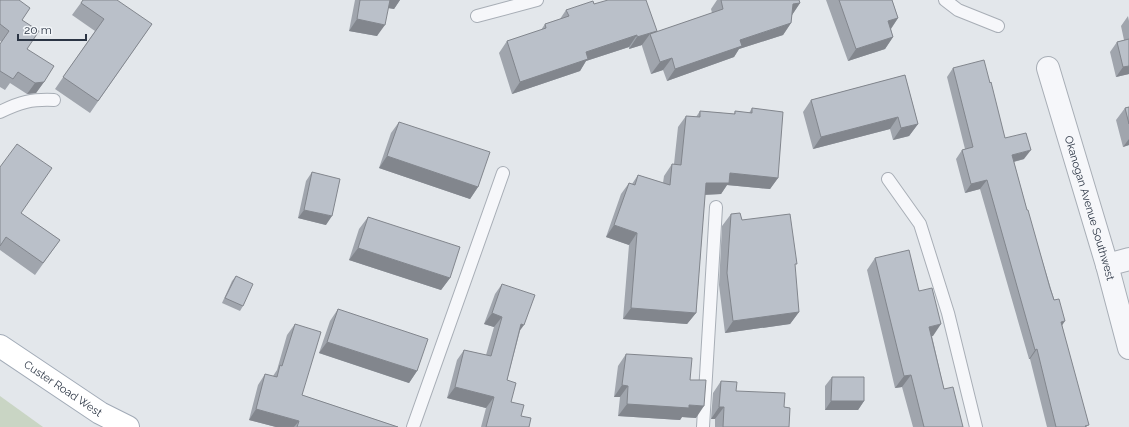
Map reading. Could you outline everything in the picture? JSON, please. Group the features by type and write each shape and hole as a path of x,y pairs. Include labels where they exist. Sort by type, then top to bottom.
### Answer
{"main road":[{"name":"Custer Road West","path":"0,346 100,413 128,427"}],"street":[{"name":"Okanogan Avenue Southwest","path":"1048,68 1107,265 1129,348"},
{"path":"1107,265 1129,259"}],"lane":[{"path":"478,16 538,0"},
{"path":"945,0 958,10 998,26"},
{"path":"0,112 18,103 54,100"},
{"path":"413,427 502,173"},
{"path":"888,180 920,224 948,313 976,427"},
{"path":"703,427 716,207"}],"green space":[{"path":"0,396 43,427 0,427"}],"building":[{"path":"0,0 19,0 30,8 22,20 39,31 27,49 54,66 44,82 35,83 18,72 13,79 0,71 0,44 9,31 0,24"},
{"path":"83,0 117,0 152,24 98,101 63,77 104,19 81,3"},
{"path":"360,0 390,0 385,25 357,19"},
{"path":"608,0 646,0 657,31 637,37 637,35 586,52 588,59 520,82 507,41 546,28 545,24 569,16 566,10 593,1 594,4"},
{"path":"721,0 799,0 800,3 793,4 791,23 740,40 742,46 675,69 672,58 660,62 650,34 723,9"},
{"path":"839,0 892,0 898,18 888,21 893,37 856,49"},
{"path":"1129,39 1129,66 1123,67 1117,42"},
{"path":"984,60 1005,138 1026,133 1031,150 1012,155 1050,288 1054,300 1059,299 1065,321 1061,322 1089,425 1085,426 1086,427 1056,427 1037,349 1035,350 987,180 971,184 962,150 973,147 953,68"},
{"path":"905,75 918,124 901,128 898,117 821,137 811,100"},
{"path":"1129,107 1129,124 1125,108"},
{"path":"752,108 783,112 778,178 730,173 729,183 706,183 696,313 631,308 637,233 614,225 629,183 635,185 638,175 670,185 672,164 681,165 686,116 700,117 700,111 735,114 735,111 752,113"},
{"path":"399,122 490,152 478,187 387,156"},
{"path":"17,144 52,168 21,213 60,240 43,263 6,237 0,246 0,167"},
{"path":"312,172 340,179 332,216 304,210"},
{"path":"740,213 742,220 790,214 797,264 795,264 799,312 733,321 727,273 731,214"},
{"path":"368,217 460,247 450,278 358,248"},
{"path":"909,250 919,291 932,288 941,324 929,327 944,389 953,387 963,427 924,427 911,375 904,376 875,258"},
{"path":"236,276 253,284 243,306 225,298"},
{"path":"502,284 535,295 524,325 521,324 507,380 516,383 511,402 524,405 521,416 531,418 529,427 486,427 494,397 455,387 464,350 491,356 502,317 492,313"},
{"path":"338,309 428,339 417,371 327,342"},
{"path":"295,324 321,332 302,395 398,427 297,427 299,421 256,409 265,374 277,377"},
{"path":"626,354 692,358 690,380 706,380 704,406 689,405 689,408 627,404 628,386 622,385"},
{"path":"832,377 864,377 864,401 831,401"},
{"path":"721,381 737,382 736,391 785,393 784,407 790,408 789,427 723,427 724,407 719,407"}]}
